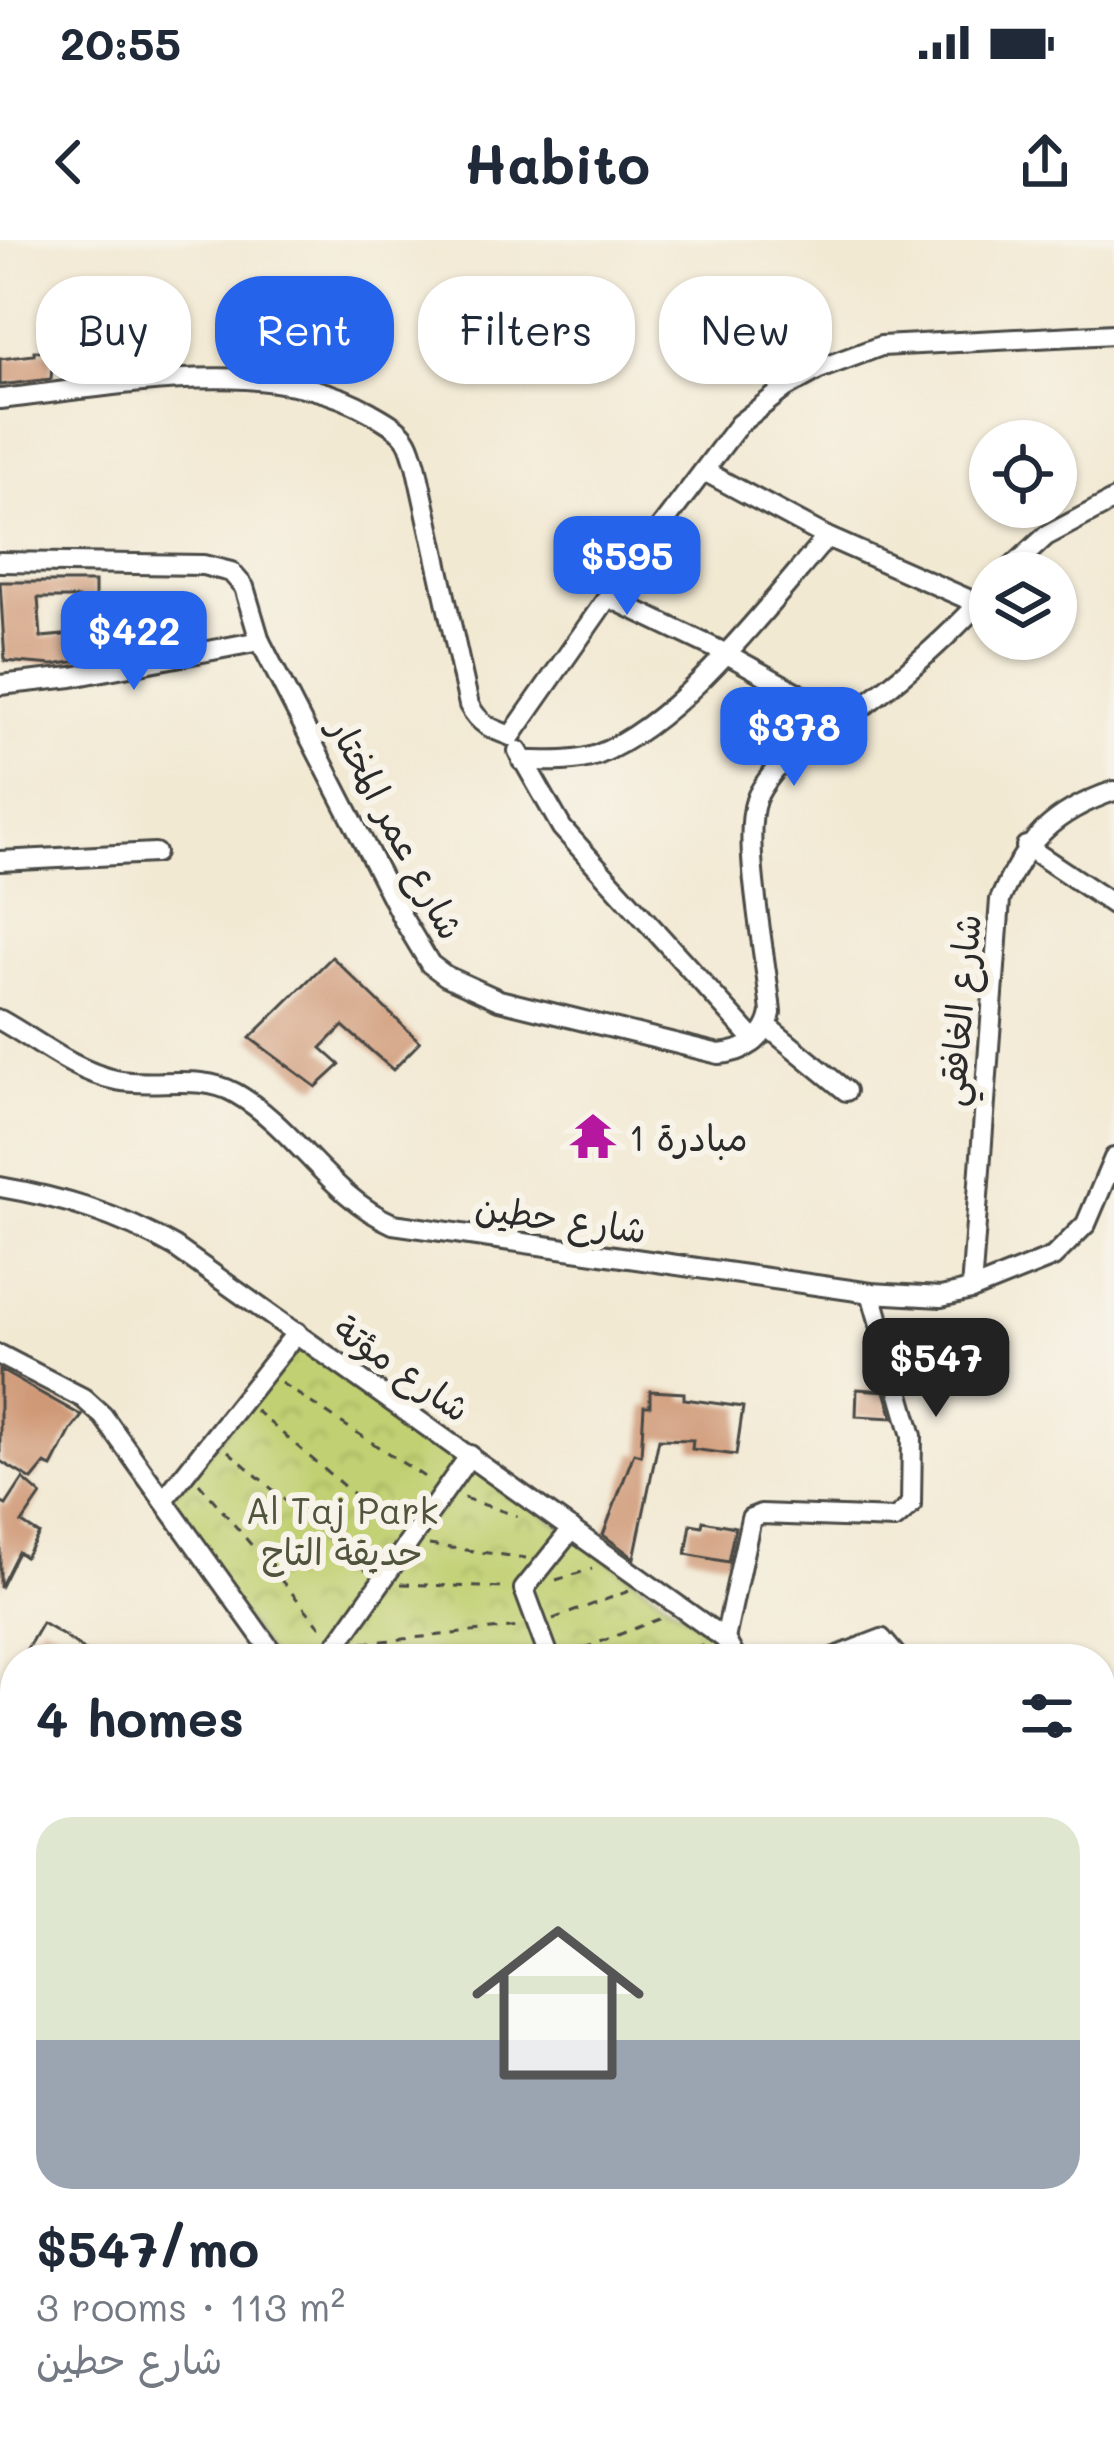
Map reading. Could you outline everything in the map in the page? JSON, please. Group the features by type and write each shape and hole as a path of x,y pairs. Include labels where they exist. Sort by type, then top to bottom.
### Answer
{"street":[{"path":"511,736 608,597 739,424 785,388 881,346 1114,334"},
{"path":"0,399 156,382 231,380 298,386 342,396 386,421 406,439 416,465 476,719 511,736 577,846 762,1034 846,1091"},
{"path":"704,471 827,537 969,592"},
{"path":"1029,552 1046,536 1114,500"},
{"path":"522,761 595,755 641,732 725,653 827,537"},
{"name":"شارع عمر المختار","path":"0,562 218,567 231,572 244,587 260,641 403,919 430,964 446,976 499,1000 718,1054 738,1052 762,1034"},
{"path":"608,597 725,653 846,721"},
{"path":"762,1034 768,969 752,849 757,797 776,769 906,675 969,613"},
{"path":"0,685 72,677 260,641"},
{"name":"شارع الغافقي","path":"971,1290 1000,900 1026,846 1060,816 1114,791"},
{"path":"1026,846 1114,905"},
{"path":"0,861 155,853"},
{"name":"شارع حطين","path":"0,1020 99,1076 150,1084 200,1083 236,1094 355,1202 393,1224 871,1293 921,1298 971,1290 1053,1257 1085,1224 1114,1158"},
{"name":"شارع مؤتة","path":"0,1187 64,1199 126,1219 175,1246 728,1644"},
{"path":"725,1639 751,1518 761,1514 895,1519 911,1505 912,1436 871,1293"},
{"path":"164,1500 297,1332"},
{"path":"0,1354 83,1399 103,1416 266,1644"},
{"path":"338,1644 470,1455"},
{"path":"546,1644 524,1589 572,1529"}],"path":[{"path":"265,1372 447,1492 529,1519"},
{"path":"243,1400 411,1543 547,1560"},
{"path":"212,1438 381,1583 524,1589 617,1562"},
{"path":"188,1470 326,1644"},
{"path":"393,1644 537,1625 647,1585"},
{"path":"592,1644 682,1609"},
{"path":"709,1644 725,1639"}],"green space":[{"name":"Al Taj Park حديقة التاج","path":"298,1346 725,1644 262,1644 164,1504"}],"building":[{"path":"36,351 36,381 0,385 0,359"},
{"path":"0,582 95,582 95,609 78,608 78,598 38,598 41,637 97,632 98,658 53,665 5,661"},
{"path":"332,957 420,1042 393,1070 343,1026 321,1048 340,1065 316,1087 250,1038"},
{"path":"0,1370 82,1416 52,1467 45,1464 32,1480 0,1461"},
{"path":"857,1389 885,1391 893,1418 856,1416"},
{"path":"650,1391 684,1393 684,1399 743,1407 736,1455 692,1449 693,1440 659,1439 634,1558 603,1535 634,1453 641,1455 644,1406 650,1406"},
{"path":"23,1479 41,1495 22,1523 39,1534 25,1557 18,1552 0,1588 0,1502 6,1505"},
{"path":"703,1521 735,1527 728,1562 686,1554 691,1524 702,1526"},
{"path":"42,1623 75,1644 30,1644"}],"place":[{"name":"مبادرة 1","path":"593,1136"}]}
